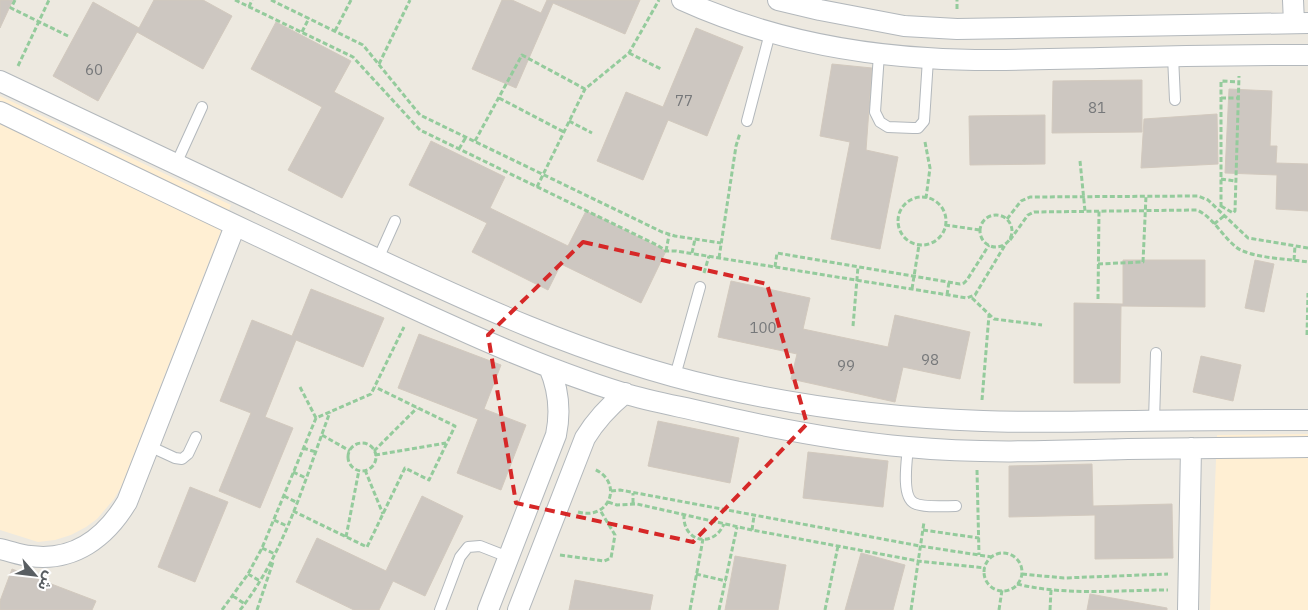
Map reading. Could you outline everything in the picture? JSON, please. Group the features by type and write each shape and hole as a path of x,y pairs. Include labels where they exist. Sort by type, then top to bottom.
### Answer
{"street":[{"path":"682,0 733,21 770,33 879,54 928,59 988,60 1308,55"},
{"path":"778,0 904,26 957,29 1301,23 1293,0"},
{"path":"988,60 992,29"},
{"path":"5,83 378,259 535,330 594,352 715,387 776,399 904,416 980,421 1308,420"},
{"path":"0,112 235,226 466,333 549,367 624,393 750,423 825,436 908,447 976,451 1052,452 1128,449 1308,447"},
{"path":"0,549 30,556 50,556 69,553 87,545 104,534 117,519 127,502 235,226"},
{"path":"488,610 556,435 559,414 558,394 549,367"},
{"path":"518,610 585,438 609,406 624,393"},
{"path":"1125,421 1128,449"},
{"path":"1188,610 1191,448"},
{"path":"546,463 573,466"}],"lane":[{"path":"747,121 770,33"},
{"path":"879,54 875,112 880,122 888,127 913,128 922,125 925,117 928,59"},
{"path":"1173,56 1175,100"},
{"path":"176,164 202,107"},
{"path":"378,259 396,221"},
{"path":"675,376 700,287"},
{"path":"1154,421 1156,353"},
{"path":"149,446 175,458 182,459 188,454 196,437"},
{"path":"908,447 907,494 909,499 914,503 926,505 956,506"},
{"path":"440,610 460,557 468,548 480,546 508,557"}],"path":[{"path":"15,0 11,8 68,36"},
{"path":"5,83 49,0"},
{"path":"235,0 353,56 420,130 658,245 666,251 972,298 994,318 1042,325"},
{"path":"249,7 252,0"},
{"path":"270,0 363,45 420,115 669,235 722,243"},
{"path":"335,31 351,0"},
{"path":"379,64 410,0"},
{"path":"537,186 585,89 629,53 659,0"},
{"path":"302,32 309,18"},
{"path":"629,53 661,69"},
{"path":"475,141 522,55 585,89"},
{"path":"1221,206 1235,212 1239,55"},
{"path":"1214,224 1222,214 1221,81 1238,82"},
{"path":"499,98 564,132"},
{"path":"1221,98 1238,98"},
{"path":"719,258 736,146 738,137 747,121"},
{"path":"569,122 592,133"},
{"path":"922,125 930,168 926,198"},
{"path":"459,149 466,137"},
{"path":"1080,161 1085,211"},
{"path":"1221,179 1236,181"},
{"path":"1098,264 1143,262 1146,196"},
{"path":"1007,219 1025,198 1198,196 1208,200 1248,238 1308,248"},
{"path":"918,198 926,198 939,204 945,217 945,225 939,238 927,245 920,245 912,243 901,233 898,218 905,204 918,198"},
{"path":"972,298 1005,245 1028,215 1034,212 1197,210 1206,215 1240,250 1252,254 1308,262"},
{"path":"1098,299 1099,211"},
{"path":"1005,245 1000,247 984,242 980,230 982,223 994,215 1007,219 1012,232 1010,240"},
{"path":"945,225 980,230"},
{"path":"666,251 669,235"},
{"path":"692,254 695,239"},
{"path":"912,289 920,245"},
{"path":"775,267 777,253 964,283 989,245"},
{"path":"1294,260 1295,246"},
{"path":"853,326 858,267"},
{"path":"946,295 949,282"},
{"path":"1307,335 1308,294"},
{"path":"222,610 248,574 262,548 316,418 371,394 413,308"},
{"path":"980,421 989,315"},
{"path":"300,387 316,418"},
{"path":"293,511 367,547 405,468 429,480 455,426 375,387"},
{"path":"375,453 417,408"},
{"path":"257,610 275,554 331,412"},
{"path":"322,434 350,451"},
{"path":"365,443 371,446 375,453 374,463 365,470 354,468 348,457 353,446 365,443"},
{"path":"375,453 447,443"},
{"path":"303,448 316,452"},
{"path":"976,451 979,555"},
{"path":"558,507 583,514 600,510 608,502 611,491 610,484 601,472 573,466"},
{"path":"346,537 359,470"},
{"path":"365,470 382,514"},
{"path":"293,472 306,478"},
{"path":"611,491 620,490 920,546 979,555 1010,554 1019,562 1022,574 1017,584 1007,590 1002,590 996,589 986,580 985,568 992,556"},
{"path":"633,503 634,493"},
{"path":"284,496 296,502"},
{"path":"608,502 617,505 633,503 737,527 918,561 985,568"},
{"path":"911,610 926,505"},
{"path":"540,552 604,561 609,560 612,555 615,535 600,510"},
{"path":"684,514 684,522 690,534 703,540 716,536 724,524"},
{"path":"752,530 754,516"},
{"path":"274,520 287,526"},
{"path":"719,610 737,527"},
{"path":"923,530 979,538"},
{"path":"690,610 703,540"},
{"path":"825,610 838,546"},
{"path":"262,548 275,554"},
{"path":"240,610 260,581 275,554"},
{"path":"248,574 260,581"},
{"path":"696,574 726,581"},
{"path":"1022,574 1064,578 1189,582"},
{"path":"1017,584 1051,590 1189,582"},
{"path":"1000,610 1002,590"},
{"path":"1050,610 1051,590"},
{"path":"233,596 245,604"}],"highlighted area":[{"path":"583,242 767,284 807,424 693,542 516,503 488,335"}],"shaded area":[{"path":"0,96 231,205 121,487 114,499 97,519 86,527 71,535 55,540 38,542 0,530"},
{"path":"1308,434 1308,610 1210,610 1217,435"}],"building":[{"path":"0,0 13,0 0,28"},
{"path":"154,0 203,0 232,16 203,69 137,32 98,101 53,76 93,2 139,28"},
{"path":"502,0 512,0 541,13 547,0 640,0 625,34 553,3 516,88 472,69"},
{"path":"276,22 351,61 334,92 384,118 342,198 288,170 322,107 251,69"},
{"path":"696,28 743,47 707,136 668,120 643,180 597,161 626,92 663,107"},
{"path":"832,64 872,68 866,150 898,157 880,249 831,239 850,142 820,136"},
{"path":"1142,80 1142,132 1052,133 1053,81"},
{"path":"1229,89 1272,91 1270,146 1277,146 1276,163 1308,164 1308,211 1276,209 1277,175 1225,173"},
{"path":"1217,114 1218,164 1141,168 1144,119"},
{"path":"1045,115 1045,164 970,165 969,116"},
{"path":"431,141 505,177 490,208 568,246 586,211 666,251 641,303 561,264 548,290 472,252 487,223 409,185"},
{"path":"1123,260 1205,260 1205,307 1121,306 1120,383 1074,383 1074,303 1123,304"},
{"path":"1255,260 1274,264 1264,312 1245,308"},
{"path":"731,281 810,298 803,329 888,347 895,315 970,332 960,379 903,367 895,402 791,379 797,354 718,337"},
{"path":"311,289 384,318 363,367 296,340 265,417 293,428 260,508 219,491 251,413 220,401 252,320 292,336"},
{"path":"419,334 501,365 484,409 526,425 501,490 457,473 478,419 398,388"},
{"path":"1201,356 1241,365 1233,401 1193,392"},
{"path":"658,421 739,438 730,483 648,466"},
{"path":"808,452 888,461 883,507 803,498"},
{"path":"1092,464 1093,506 1172,504 1173,558 1095,559 1095,515 1009,517 1009,466"},
{"path":"190,487 228,502 195,582 158,567"},
{"path":"422,496 463,516 425,596 393,581 379,610 354,610 296,582 317,538 386,571"},
{"path":"861,553 905,565 893,610 845,610"},
{"path":"735,556 786,565 778,610 725,610"},
{"path":"12,569 96,601 92,610 0,610 0,601"},
{"path":"575,580 653,595 650,610 569,610"},
{"path":"1090,594 1167,608 1167,610 1087,610"}]}
